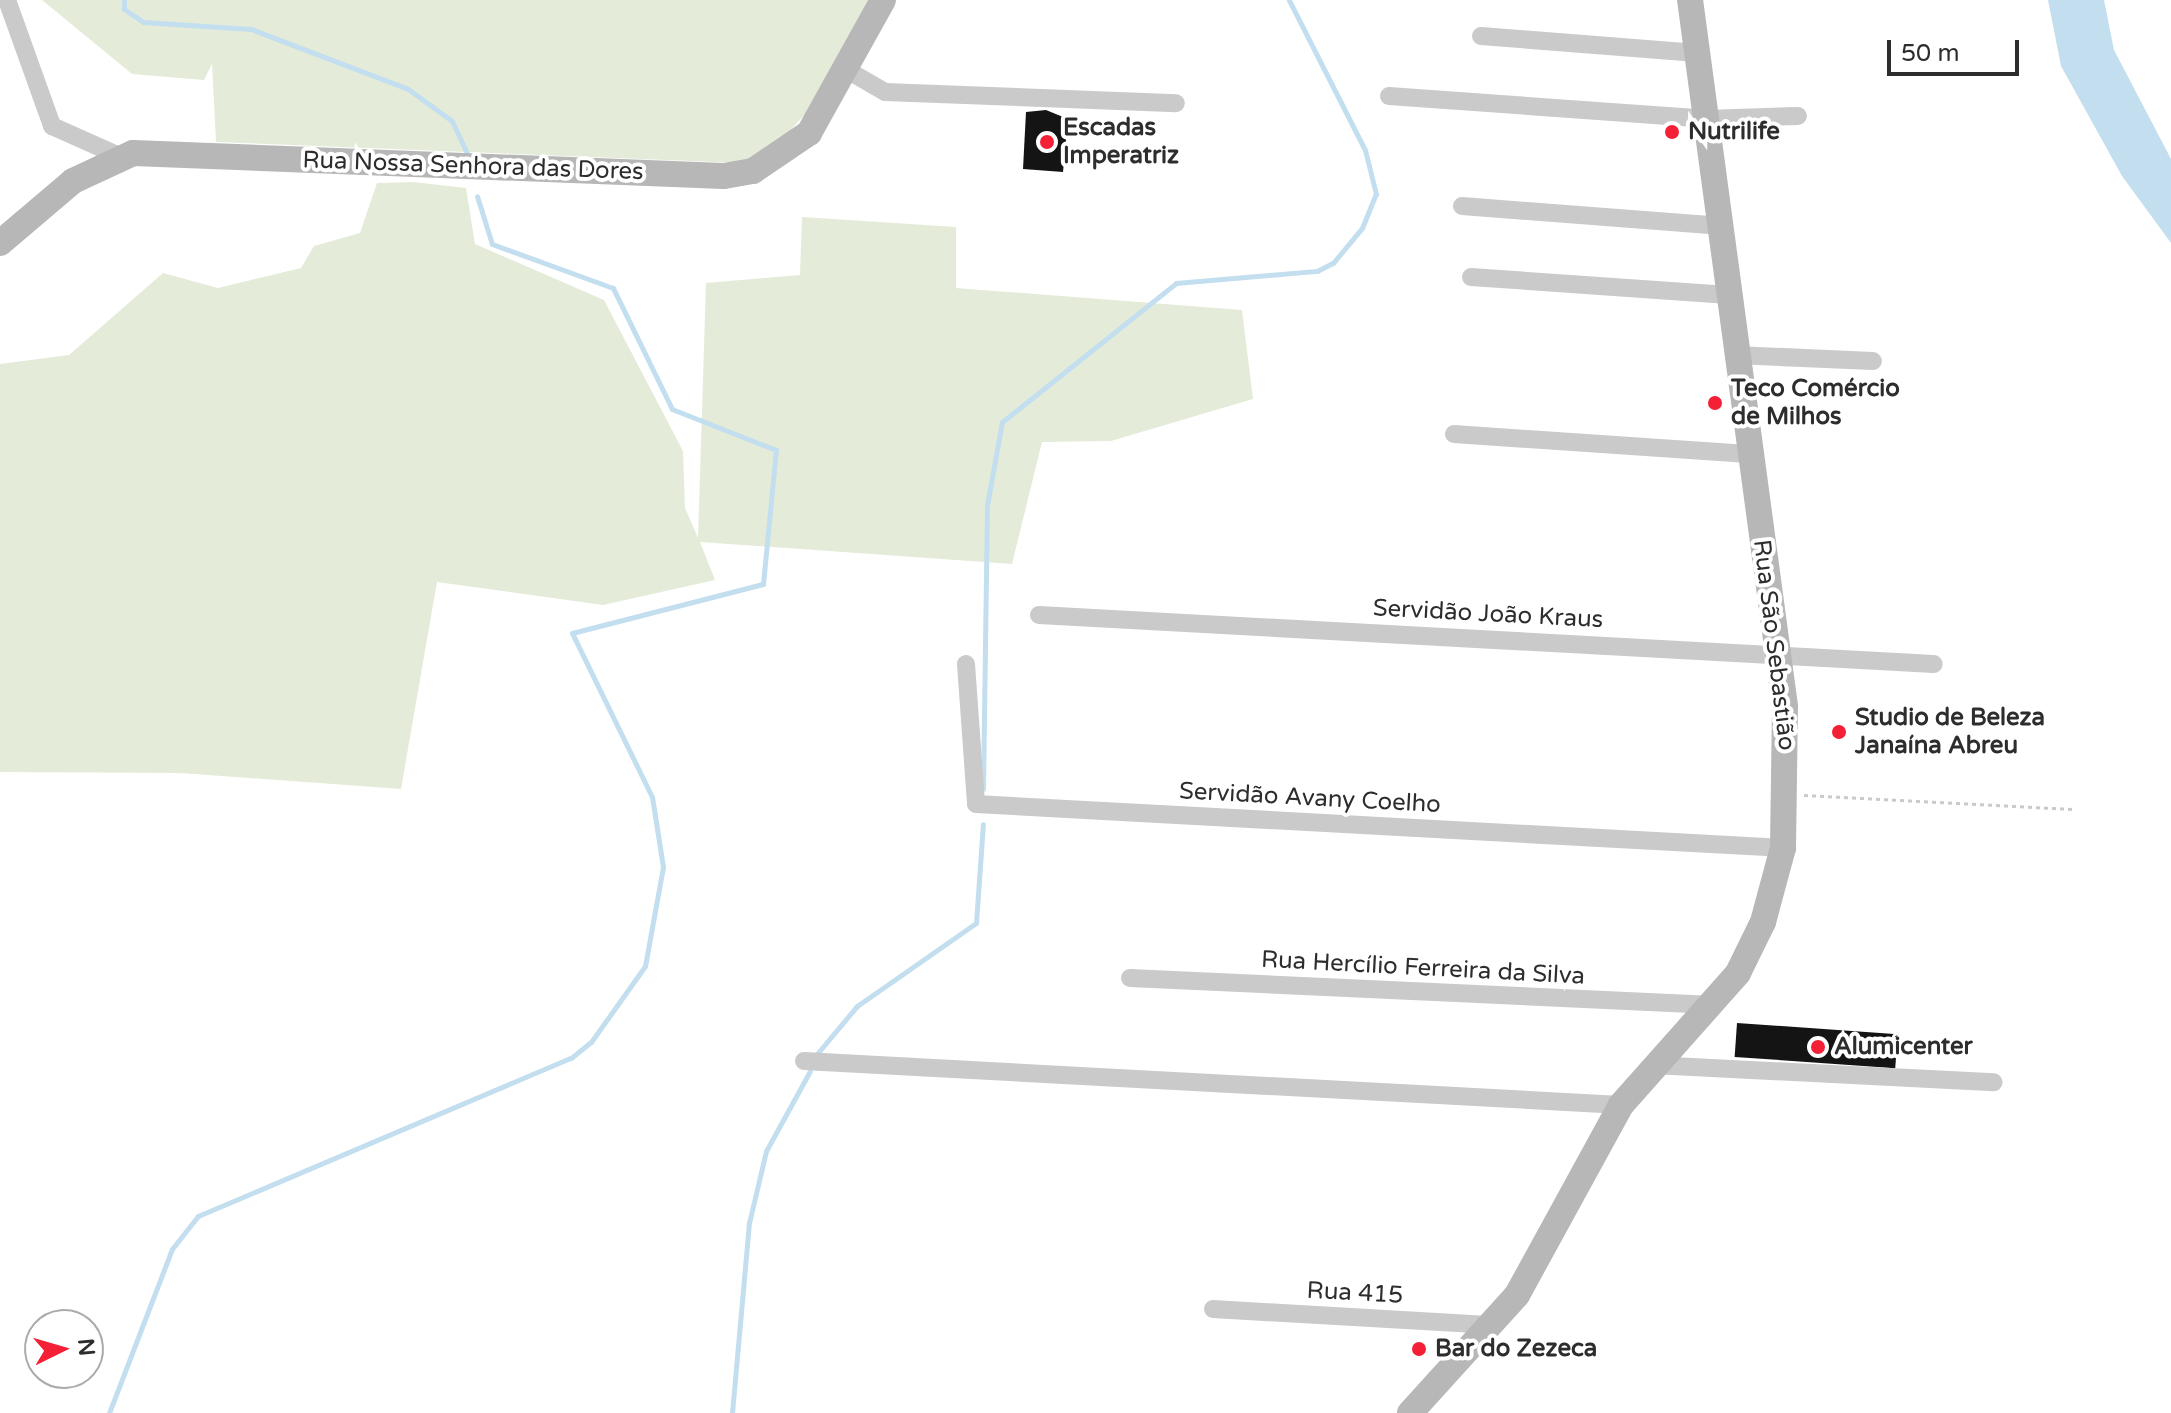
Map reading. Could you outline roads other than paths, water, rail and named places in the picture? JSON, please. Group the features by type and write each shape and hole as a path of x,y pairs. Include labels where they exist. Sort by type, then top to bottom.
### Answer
{"main road":[{"name":"Rua Nossa Senhora das Dores","path":"119,156 739,174 797,146 847,70 883,0"},
{"name":"Rua São Sebastião","path":"1410,1413 1493,1325 1541,1257 1621,1105 1653,1065 1713,1005 1752,950 1783,848 1788,795 1778,653 1748,454 1690,0"},
{"path":"0,243 73,181 119,156"}],"street":[{"path":"7,0 52,126 119,156"},
{"path":"1481,36 1697,53"},
{"path":"847,70 885,92 1176,103"},
{"path":"1389,96 1706,119 1798,116"},
{"path":"1462,206 1719,226"},
{"path":"1471,277 1728,295"},
{"path":"1735,355 1873,361"},
{"path":"1454,434 1748,454"},
{"name":"Servidão João Kraus","path":"1039,615 1778,653 1934,664"},
{"name":"Servidão Avany Coelho","path":"966,664 976,804 1783,848"},
{"name":"Rua Hercílio Ferreira da Silva","path":"1130,978 1713,1005"},
{"path":"804,1061 1621,1105"},
{"path":"1653,1065 1994,1082"},
{"name":"Rua 415","path":"1213,1309 1493,1325"}],"water":[{"path":"2048,0 2104,0 2114,50 2171,159 2171,243 2122,176 2061,66"}],"waterway":[{"path":"124,0 124,9 143,22 251,29 408,89 452,121 468,156"},
{"path":"983,789 987,505 1002,422 1176,283 1317,271 1333,263 1362,228 1376,194 1365,150 1289,0"},
{"path":"109,1413 172,1249 198,1216 571,1058 591,1042 645,966 663,867 652,797 572,633 763,584 776,450 672,409 613,288 492,244 477,196"},
{"path":"816,1055 857,1006 976,923 983,824"},
{"path":"732,1413 749,1223 766,1151 810,1071"}],"place":[{"name":"Nutrilife","path":"1672,132"},
{"name":"Escadas Imperatriz","path":"1047,142"},
{"name":"Teco Comércio de Milhos","path":"1715,403"},
{"name":"Studio de Beleza Janaína Abreu","path":"1839,732"},
{"name":"Alumicenter","path":"1818,1047"},
{"name":"Bar do Zezeca","path":"1419,1349"}]}
